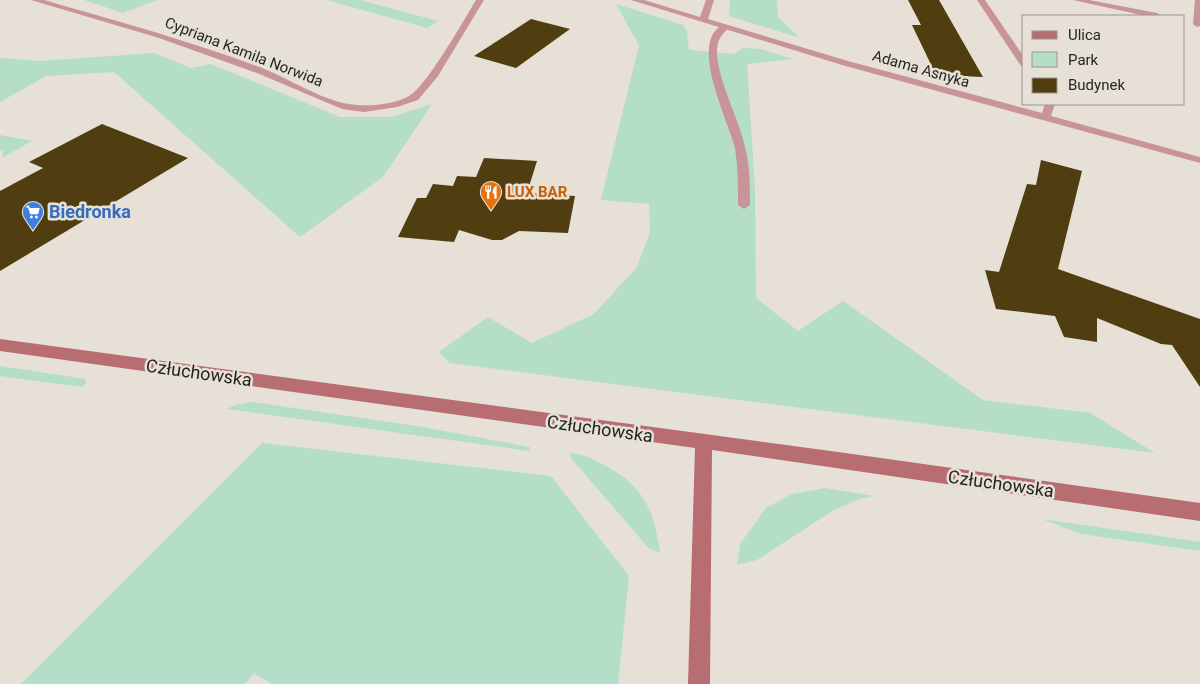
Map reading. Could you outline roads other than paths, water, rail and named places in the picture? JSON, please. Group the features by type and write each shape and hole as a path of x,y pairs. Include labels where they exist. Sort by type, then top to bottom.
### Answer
{"main road":[{"name":"Człuchowska","path":"0,345 838,460 1200,512"},
{"path":"698,684 704,443"}],"street":[{"name":"Cypriana Kamila Norwida","path":"36,0 162,36 260,71 316,96 346,106 364,109 382,107 414,98 433,76 480,0"},
{"name":"Adama Asnyka","path":"636,0 845,63 1200,160"},
{"path":"703,20 710,0"},
{"path":"981,0 1022,61"},
{"path":"1077,0 1152,15"},
{"path":"1196,24 1199,0"},
{"path":"725,27 716,37 712,48 716,69 738,140 744,169 744,204"},
{"path":"1045,119 1050,105"}],"place":[{"name":"LUX BAR","path":"491,211"},
{"name":"Biedronka","path":"33,231"}]}
